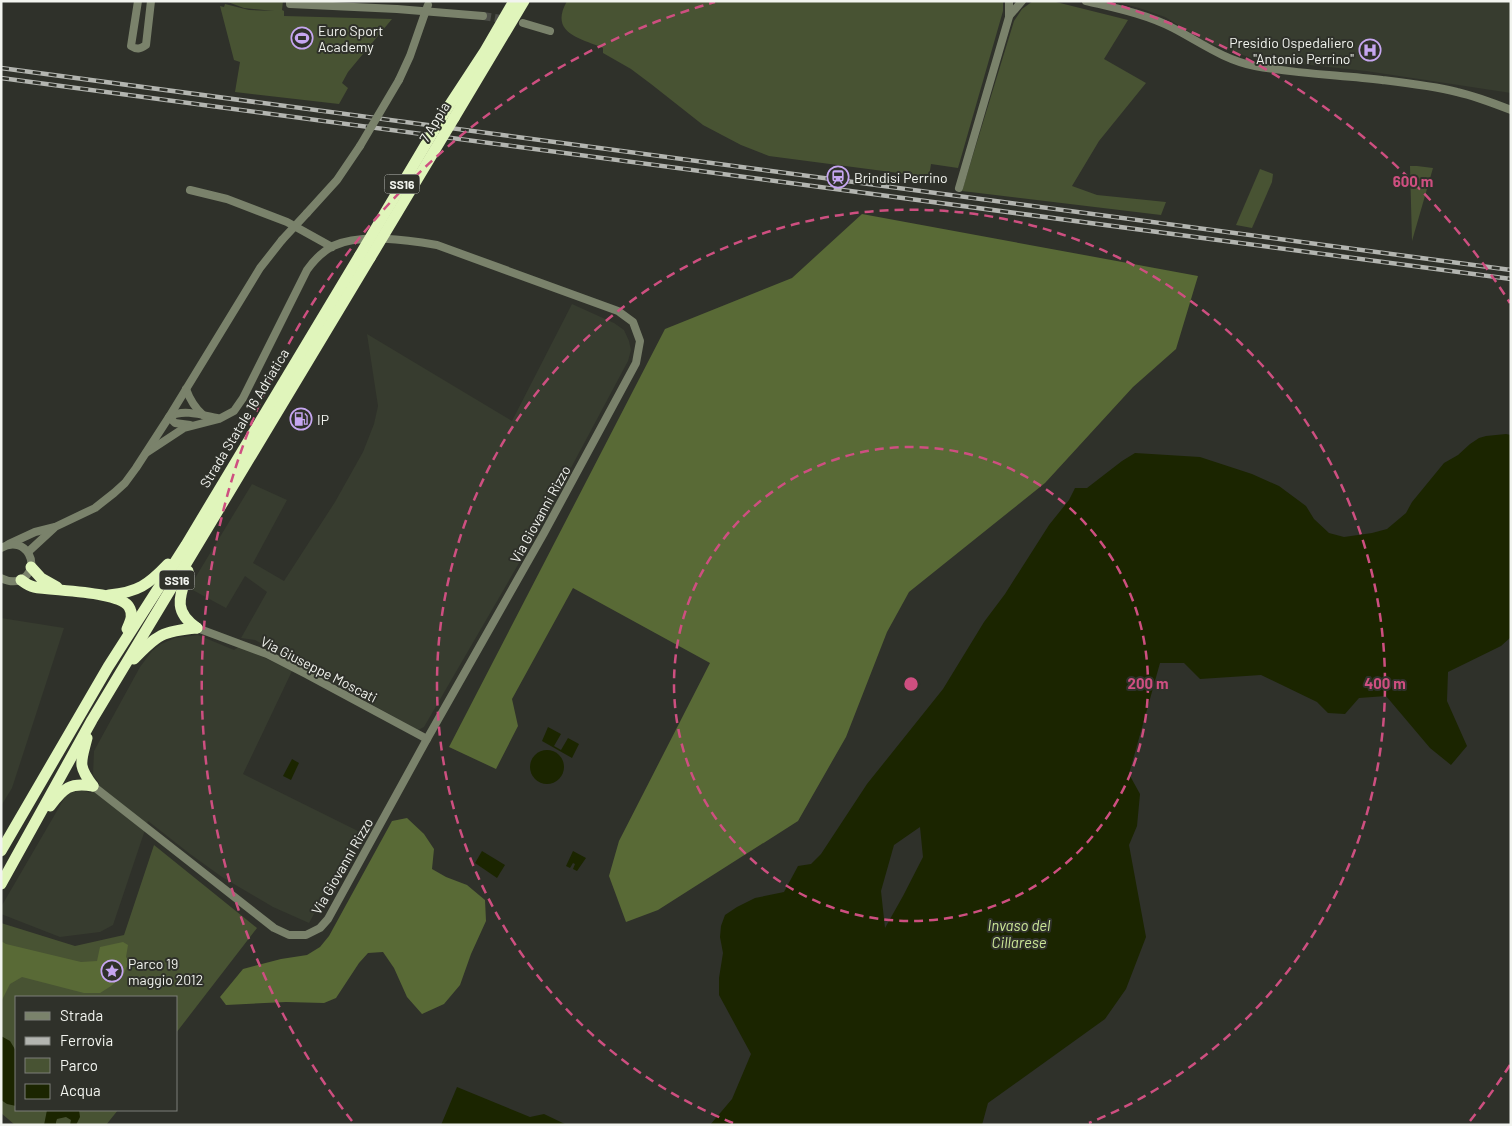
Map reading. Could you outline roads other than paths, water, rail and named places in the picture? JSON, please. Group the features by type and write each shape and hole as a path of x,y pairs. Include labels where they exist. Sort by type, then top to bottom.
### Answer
{"highway":[{"path":"489,52 498,16 506,1"},
{"name":"SS16","path":"489,52 514,1"},
{"name":"7 Appia","path":"365,256 489,52 524,1"},
{"path":"489,52 515,29 532,1"},
{"name":"Strada Statale 16 Adriatica","path":"1,884 191,547 365,256"},
{"path":"103,595 126,593 143,586 191,547"},
{"path":"191,547 180,593 180,603 182,615 197,628"},
{"name":"Strada Statale 16 Adriatica","path":"1,851 108,667 191,547"},
{"path":"31,568 41,578 60,589"},
{"path":"21,580 33,587 103,595 125,602 130,608 132,618 108,667"},
{"path":"119,675 153,639 182,629 197,628"},
{"path":"92,720 80,764 84,774 93,786"},
{"path":"32,830 54,801 66,789 74,784 93,786"}],"street":[{"path":"138,1 131,46 135,48 146,45 148,2"},
{"path":"290,1 290,4 397,9 483,16"},
{"path":"1086,1 1157,20 1218,53 1240,62 1272,68 1383,80 1435,88 1472,96 1511,110"},
{"path":"960,188 1009,17 1010,2"},
{"path":"1009,17 1020,2"},
{"path":"1,548 35,532 56,527 95,508 125,483 169,417 260,268 294,226 337,180 360,146 399,80 410,56 427,6"},
{"path":"523,23 550,31"},
{"path":"190,190 227,199 294,226 332,247"},
{"name":"Via Giovanni Rizzo","path":"93,786 274,928 289,935 306,935 320,928 328,919 598,435 636,363 640,342 633,322 618,311 437,245 413,241 366,239 346,241 318,256 307,270 243,398 234,411 219,419 184,428 146,453"},
{"path":"186,389 196,409 203,416"},
{"path":"169,417 176,413 188,413 219,419"},
{"path":"169,417 175,423 192,425"},
{"path":"28,552 56,527"},
{"path":"1,578 12,582 21,580 31,568 28,552 20,546 10,544"},
{"name":"Via Giuseppe Moscati","path":"197,628 267,654 427,740"}],"water":[{"name":"Invaso del Cillarese","path":"1511,435 1511,637 1501,646 1448,672 1447,701 1467,746 1451,765 1430,748 1386,696 1359,698 1345,714 1328,713 1317,702 1261,675 1200,679 1184,663 1160,663 1129,774 1140,794 1137,826 1129,845 1146,937 1126,989 1105,1019 988,1103 982,1125 710,1125 732,1099 751,1054 719,995 719,978 723,953 720,937 725,915 755,898 784,892 798,866 811,864 821,854 867,784 943,689 984,622 1005,594 1049,525 1069,500 1075,488 1087,488 1135,453 1200,457 1252,474 1279,486 1306,506 1314,519 1329,533 1344,537 1387,529 1406,513 1412,502 1444,463 1458,455 1479,438","holes":["920,827 923,857 903,896 885,928 881,891 894,845"]},
{"path":"548,727 561,734 554,746 561,750 568,738 579,744 572,758 542,741"},
{"path":"547,750 559,755 564,767 559,779 547,784 535,779 530,767 535,755"},
{"path":"292,759 299,763 291,780 283,776"},
{"path":"482,851 505,865 497,878 475,863"},
{"path":"573,851 586,858 577,871 573,869 575,864 573,863 570,868 566,866"},
{"path":"1,1036 10,1041 15,1049 15,1106 1,1100"},
{"path":"457,1087 530,1117 544,1114 567,1125 441,1125"},
{"path":"47,1111 79,1111 80,1117 76,1125 70,1125 71,1120 66,1117 57,1119 56,1125 44,1125"}],"tunnel":[{"path":"483,16 508,20"}],"railway":[{"path":"1,68 1511,270"},
{"path":"1,78 1511,279"}],"place":[{"name":"Euro Sport Academy","path":"302,38"},
{"name":"Presidio Ospedaliero \"Antonio Perrino\"","path":"1370,50"},
{"name":"Brindisi Perrino","path":"838,177"},
{"name":"IP","path":"301,419"},
{"name":"Parco 19 maggio 2012","path":"112,971"}]}
